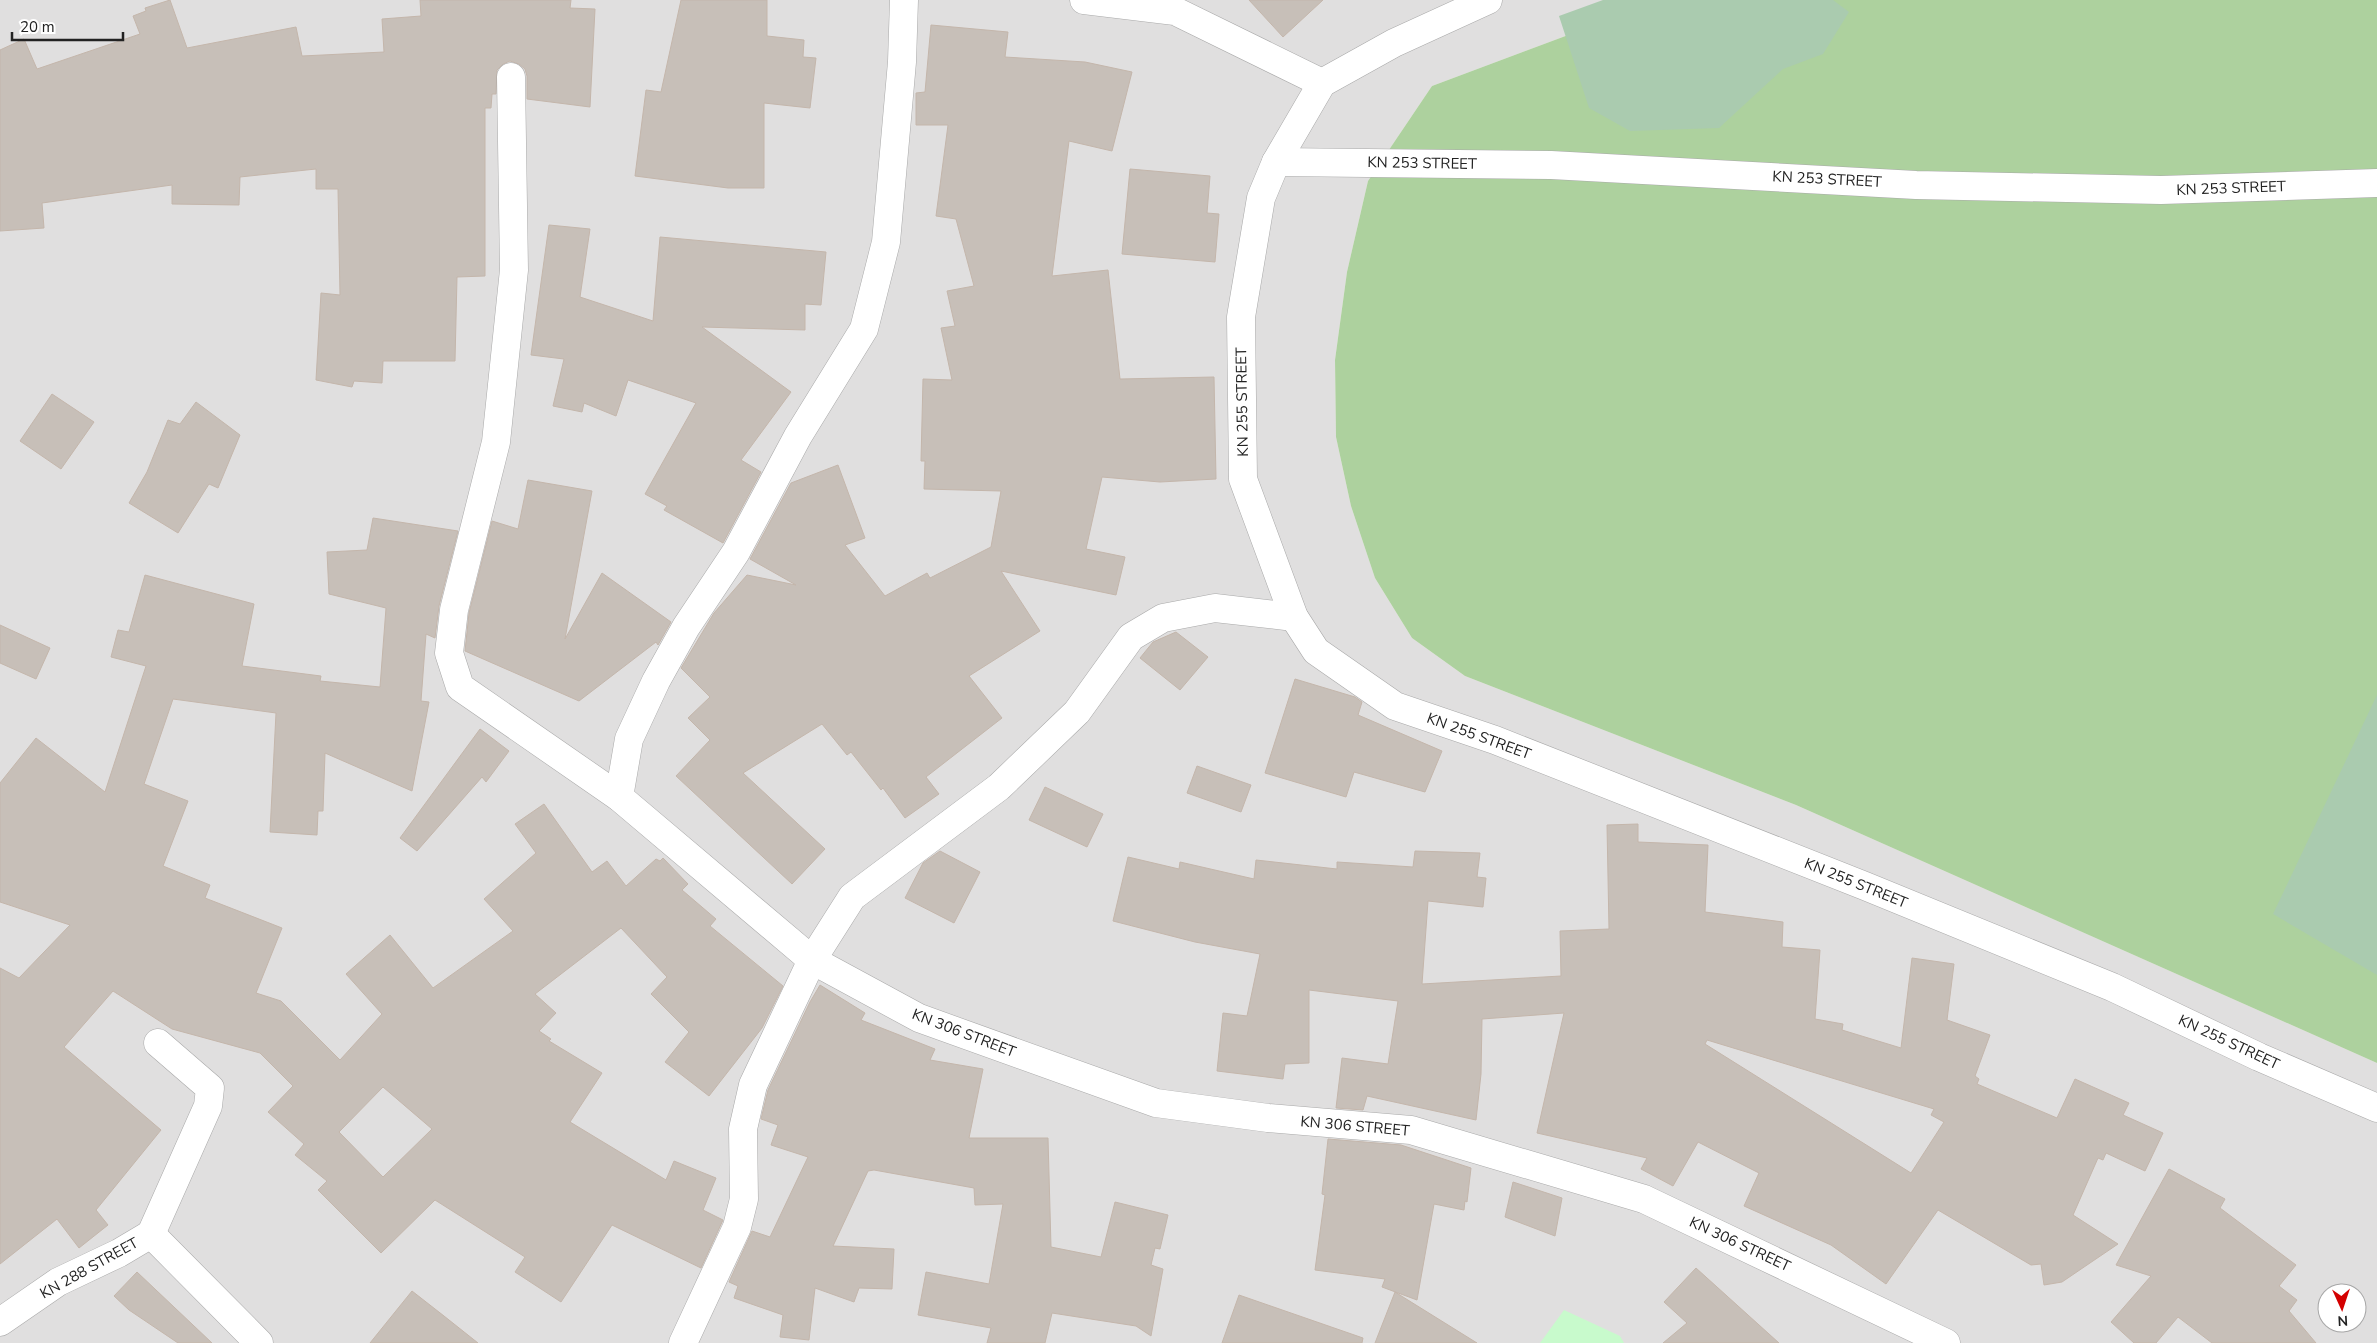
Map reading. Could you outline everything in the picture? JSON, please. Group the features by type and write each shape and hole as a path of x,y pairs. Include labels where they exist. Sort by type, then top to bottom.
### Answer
{"street":[{"path":"619,797 629,739 656,681 686,626 736,552 798,436 864,329 886,242 902,62 904,0"},
{"path":"1084,0 1175,11 1322,83 1394,44 1488,0"},
{"name":"KN 306 STREET","path":"512,77 514,270 496,442 454,610 449,653 460,687 619,797 812,960 919,1018 1156,1103 1268,1118 1412,1130 1644,1199 1946,1343"},
{"name":"KN 255 STREET","path":"1322,83 1276,162 1261,198 1241,317 1243,479 1294,617 1316,651 1395,706 1495,740 1875,890 2112,987 2259,1057 2377,1108"},
{"name":"KN 253 STREET","path":"1276,162 1551,165 1916,184 2161,190 2377,183"},
{"path":"683,1343 737,1227 744,1199 743,1129 753,1084 812,960 852,897 999,787 1077,712 1131,636 1163,618 1215,608 1294,617"},
{"path":"151,1234 208,1106 210,1088 158,1043"},
{"name":"KN 288 STREET","path":"0,1322 58,1282 119,1254 151,1234 259,1343"}],"shaded area":[{"path":"0,0 1662,0 1432,86 1368,181 1347,272 1335,360 1336,437 1351,506 1375,578 1412,638 1465,676 1796,805 2377,1063 2377,1343 0,1343"}],"green space":[{"path":"1603,0 1833,0 1849,12 1823,54 1783,69 1719,128 1630,131 1589,108 1559,16"},
{"path":"1662,0 2377,0 2377,1063 1796,805 1465,676 1412,638 1375,578 1351,506 1336,437 1335,360 1347,272 1368,181 1432,86"},
{"path":"2377,695 2377,975 2273,914"},
{"path":"1564,1310 1620,1336 1624,1343 1540,1343"}],"building":[{"path":"170,0 187,48 296,27 302,56 384,52 382,19 421,16 420,0 571,0 570,8 595,9 590,107 527,99 527,76 525,69 519,64 510,61 503,64 497,70 496,94 492,94 491,108 485,108 485,276 457,277 455,361 383,361 382,383 354,381 352,387 316,380 321,293 340,295 338,189 316,189 316,169 240,177 239,205 172,204 172,185 42,203 44,228 0,231 0,50 24,39 37,69 140,34 133,16 146,11 145,8"},
{"path":"681,0 767,0 767,36 804,40 803,57 816,58 810,108 764,103 764,188 728,188 635,176 646,90 661,92"},
{"path":"1249,0 1323,0 1283,37"},
{"path":"931,25 1008,32 1005,57 1085,62 1132,72 1112,151 1069,141 1052,276 1108,270 1120,379 1214,377 1216,479 1160,482 1102,477 1086,549 1125,557 1116,595 1001,571 1040,631 969,676 1002,718 926,777 939,794 905,818 883,788 881,790 851,752 847,755 822,724 743,773 825,849 792,884 676,776 710,740 688,718 710,697 681,668 714,613 747,575 796,585 750,559 791,483 838,465 865,538 845,545 885,596 927,573 930,578 991,547 1001,491 924,489 925,461 921,461 923,379 952,380 941,328 955,326 947,291 974,286 956,219 936,216 948,125 916,125 916,93 925,92"},
{"path":"1130,169 1210,176 1207,213 1219,214 1215,262 1122,254"},
{"path":"549,225 590,229 580,297 653,321 660,237 826,252 821,305 805,304 805,330 702,327 791,392 741,460 761,472 723,543 664,510 667,506 645,494 696,403 628,380 616,416 584,403 582,412 553,406 564,359 531,355"},
{"path":"52,394 94,422 61,469 20,441"},
{"path":"196,402 240,435 218,488 209,484 178,533 129,503 147,472 168,420 180,424"},
{"path":"528,480 592,491 565,639 602,573 671,622 658,645 656,642 579,701 465,651 469,613 492,521 518,529"},
{"path":"373,518 458,531 439,606 435,638 426,634 421,701 429,702 412,791 325,753 323,811 318,811 317,835 270,832 276,713 173,699 144,784 188,801 163,866 210,885 205,898 282,928 256,993 281,1001 340,1060 382,1014 346,974 390,935 433,988 513,931 484,899 536,853 515,824 544,804 592,872 607,861 626,886 656,859 660,861 663,858 688,884 682,890 716,919 710,926 783,986 762,1028 709,1096 665,1062 689,1032 651,994 667,977 621,928 535,994 556,1013 539,1031 551,1039 549,1041 602,1073 570,1122 666,1180 674,1161 716,1178 703,1210 723,1220 701,1268 612,1225 561,1302 515,1272 525,1257 435,1200 381,1253 318,1190 327,1181 295,1155 304,1144 268,1112 293,1086 260,1053 172,1029 113,991 64,1047 161,1130 96,1210 108,1225 79,1248 57,1219 0,1264 0,968 19,978 70,925 0,902 0,783 36,738 105,792 146,666 111,657 118,630 129,632 145,575 254,604 242,666 321,676 320,681 380,687 386,608 329,594 327,552 367,550","holes":["383,1087 432,1129 383,1177 339,1132"]},
{"path":"0,625 50,648 36,679 0,663"},
{"path":"1176,632 1208,657 1180,690 1140,658 1153,642"},
{"path":"1295,679 1355,697 1362,702 1358,715 1442,751 1425,792 1354,772 1346,797 1265,773"},
{"path":"480,729 509,751 486,782 482,777 417,851 400,838"},
{"path":"1197,766 1251,785 1241,812 1187,793"},
{"path":"1045,787 1103,814 1087,847 1029,820"},
{"path":"1638,824 1638,842 1708,845 1705,912 1783,922 1782,947 1820,950 1815,1019 1843,1024 1842,1030 1901,1048 1912,958 1954,964 1947,1020 1990,1035 1975,1076 1979,1079 1977,1084 2057,1118 2075,1079 2129,1103 2123,1115 2163,1133 2145,1171 2106,1153 2103,1160 2098,1158 2073,1215 2118,1244 2062,1282 2044,1285 2041,1264 2031,1265 1938,1210 1886,1284 1831,1245 1744,1206 1759,1173 1698,1142 1673,1186 1641,1169 1647,1158 1537,1133 1564,1013 1482,1019 1481,1074 1476,1120 1367,1096 1363,1110 1336,1108 1342,1058 1388,1064 1398,1001 1309,990 1309,1063 1285,1064 1283,1079 1217,1071 1223,1013 1247,1016 1260,954 1195,942 1113,921 1128,857 1179,869 1180,862 1254,879 1256,860 1337,869 1337,862 1413,867 1415,851 1480,853 1477,877 1486,878 1483,907 1428,901 1422,984 1561,976 1560,931 1609,929 1607,825","holes":["1707,1040 1934,1109 1931,1115 1944,1122 1911,1173 1705,1044"]},
{"path":"940,851 980,872 954,923 905,898 923,863"},
{"path":"820,985 865,1013 861,1020 935,1049 930,1060 983,1069 969,1138 1048,1138 1051,1247 1101,1257 1115,1202 1168,1215 1160,1249 1155,1248 1151,1265 1163,1269 1151,1336 1136,1326 1052,1313 1045,1343 987,1343 991,1328 918,1315 926,1272 989,1284 1003,1204 975,1205 974,1188 874,1170 868,1171 833,1246 894,1249 892,1289 859,1288 854,1302 815,1288 809,1340 780,1337 783,1315 734,1298 738,1286 729,1282 752,1231 770,1237 808,1157 771,1145 778,1125 761,1119 768,1090"},
{"path":"1328,1139 1401,1145 1471,1168 1467,1202 1465,1201 1464,1210 1434,1204 1417,1300 1382,1287 1385,1279 1315,1270 1325,1195 1322,1194"},
{"path":"2169,1169 2225,1199 2220,1208 2296,1265 2279,1286 2297,1300 2289,1311 2316,1343 2212,1343 2178,1317 2156,1343 2134,1343 2111,1322 2151,1276 2116,1265"},
{"path":"1513,1182 1562,1198 1555,1236 1505,1217"},
{"path":"1696,1268 1779,1343 1663,1343 1687,1323 1664,1302"},
{"path":"137,1272 212,1343 178,1343 129,1310 114,1296"},
{"path":"412,1291 444,1316 478,1343 370,1343"},
{"path":"1395,1292 1477,1343 1375,1343"},
{"path":"1239,1295 1363,1338 1362,1343 1222,1343"}]}
